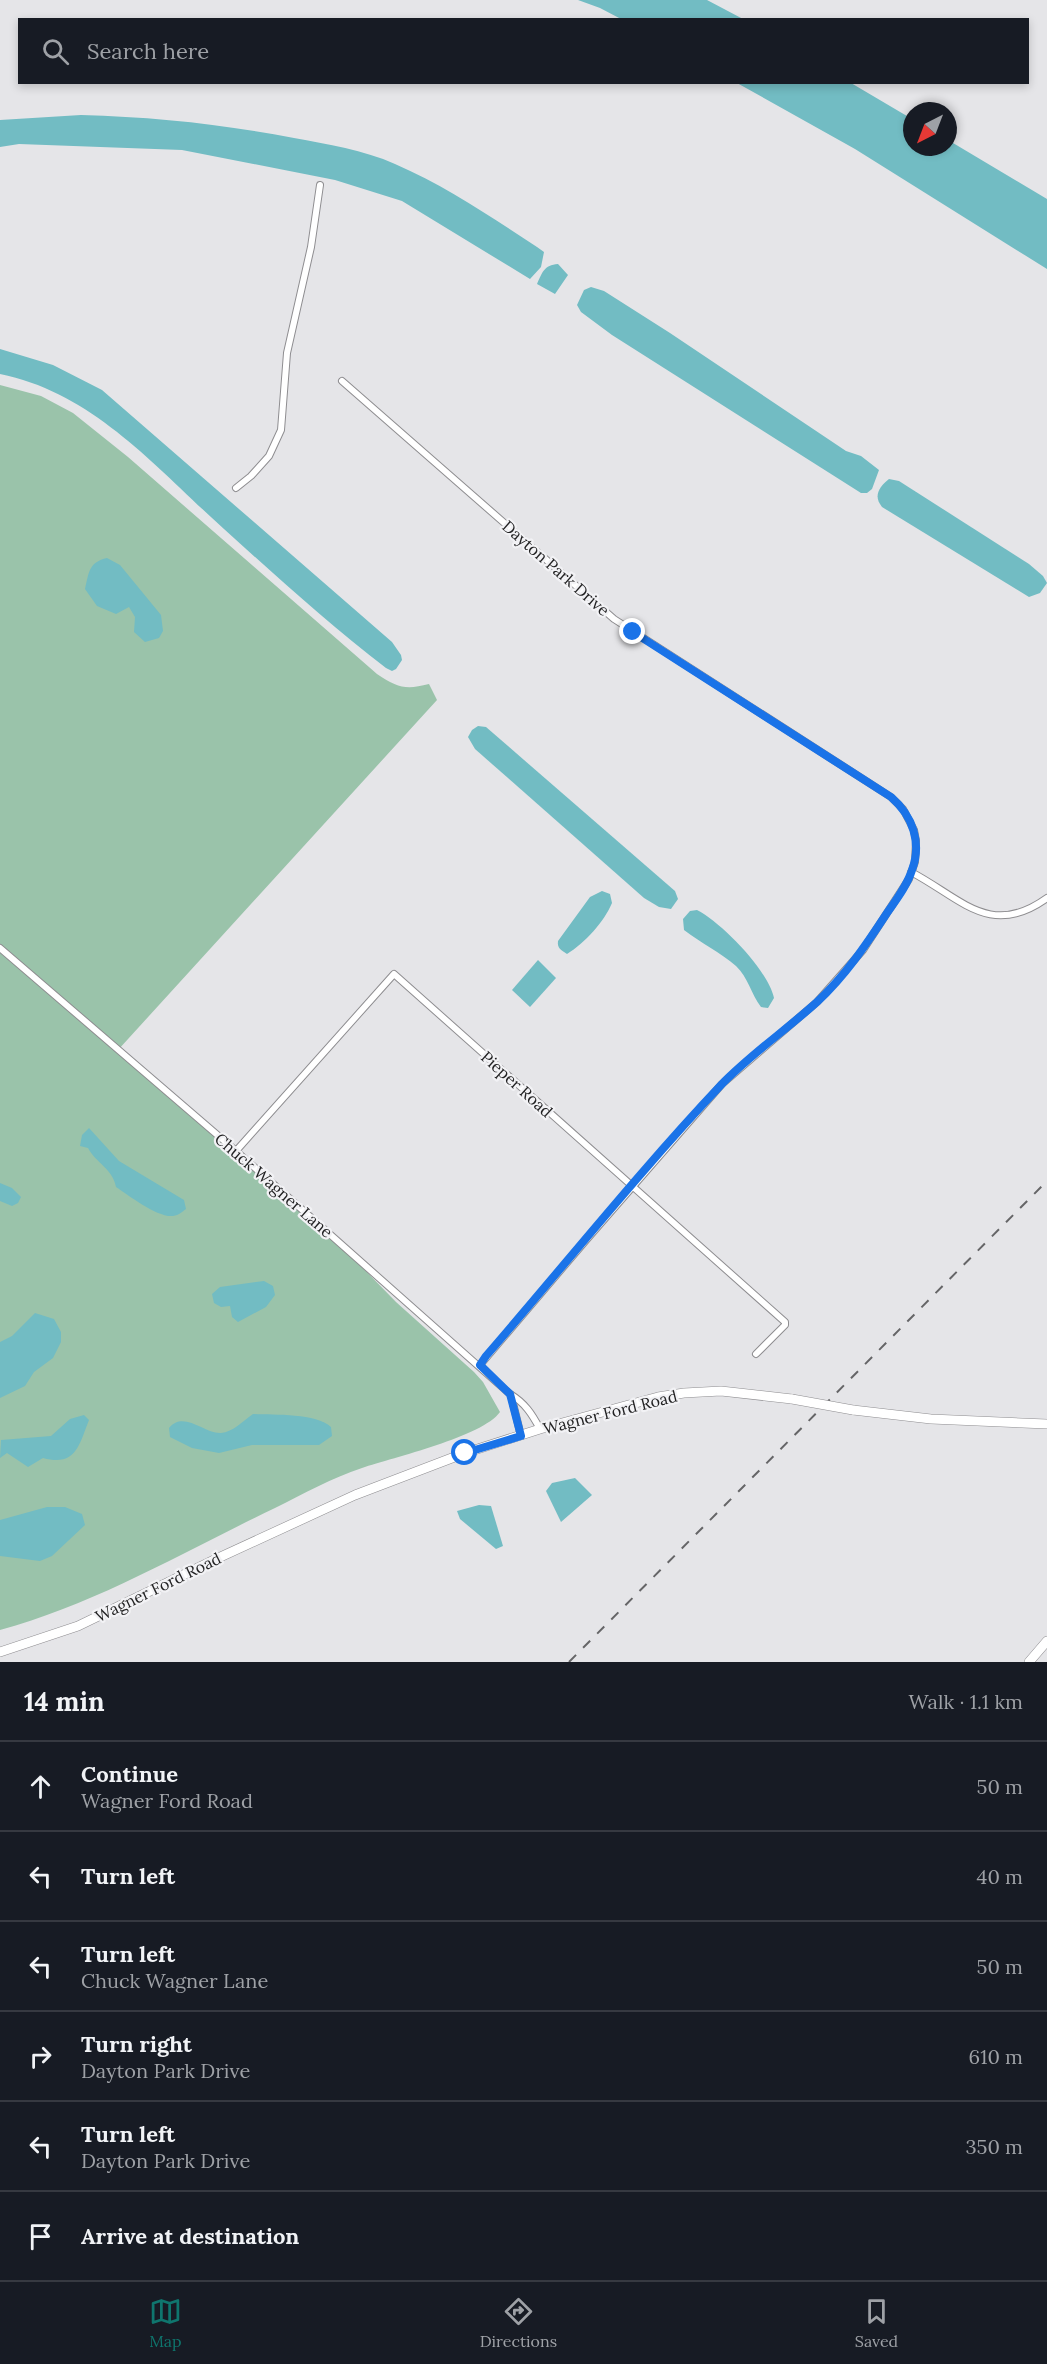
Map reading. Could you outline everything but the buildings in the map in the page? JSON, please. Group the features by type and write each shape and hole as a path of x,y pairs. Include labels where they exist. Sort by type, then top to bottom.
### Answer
{"main road":[{"name":"Wagner Ford Road","path":"0,1652 78,1626 216,1558 389,1481 540,1429 641,1401 684,1393 732,1392 931,1419 1047,1424"},
{"path":"1029,1662 1047,1641"}],"street":[{"path":"236,488 251,476 269,456 281,430 287,353 310,247 320,185"},
{"name":"Dayton Park Drive","path":"342,381 614,618 891,797 903,809 914,830 916,850 912,872 868,944 846,972 817,1002 722,1084 480,1365"},
{"path":"912,872 970,909 989,915 1018,914 1047,898"},
{"name":"Chuck Wagner Lane","path":"0,948 480,1365 527,1407 540,1429"},
{"name":"Pieper Road","path":"236,1151 394,974 785,1322 785,1325 756,1354"},
{"path":"510,1394 521,1436"}],"green space":[{"path":"0,385 41,396 73,413 128,457 377,674 402,686 414,687 429,684 437,700 118,1050 322,1226 396,1302 474,1372 483,1382 500,1412 490,1421 457,1438 362,1468 329,1481 105,1591 36,1619 0,1630"}],"water":[{"path":"578,0 707,0 741,18 619,18"},
{"path":"739,84 853,84 903,114 903,156 957,156 957,145 1047,199 1047,269 855,149"},
{"path":"81,115 135,117 214,125 267,133 371,155 432,182 468,202 537,247 544,252 541,267 530,279 402,201 335,180 182,150 19,144 0,147 0,120"},
{"path":"558,264 568,275 555,294 537,284 547,268"},
{"path":"591,287 604,291 670,333 846,451 861,456 879,470 872,489 867,493 861,493 612,335 581,312 577,305 584,290"},
{"path":"0,349 53,365 102,390 392,642 402,660 396,669 392,671 386,668 324,618 148,458 94,415 34,384 0,374"},
{"path":"889,479 899,481 1029,564 1043,576 1047,583 1040,593 1029,597 882,507 879,503 878,492"},
{"path":"107,558 120,565 161,615 163,631 159,638 145,642 134,632 135,617 129,607 116,614 97,606 85,589 93,565"},
{"path":"478,726 486,727 675,891 678,899 671,909 659,907 644,898 475,749 468,737"},
{"path":"602,891 610,894 612,903 609,910 593,932 567,954 561,950 558,941 590,897"},
{"path":"697,910 719,925 754,961 774,998 768,1008 761,1007 744,975 736,966 684,930 683,919 690,911"},
{"path":"538,960 556,978 530,1007 512,990"},
{"path":"89,1128 119,1161 184,1200 186,1209 179,1214 167,1216 143,1205 116,1187 111,1175 88,1148 80,1146 82,1135"},
{"path":"0,1183 12,1188 21,1197 18,1203 12,1206 0,1201"},
{"path":"264,1281 273,1286 275,1295 266,1307 238,1322 232,1317 230,1306 221,1307 214,1303 212,1294 220,1287"},
{"path":"35,1313 54,1319 61,1332 61,1342 53,1358 34,1372 25,1386 0,1398 0,1342 12,1336"},
{"path":"253,1414 315,1419 331,1427 332,1436 319,1445 252,1445 219,1453 192,1448 170,1437 169,1428 181,1421 221,1433 234,1428"},
{"path":"84,1415 89,1420 79,1445 69,1457 54,1460 43,1458 28,1467 7,1453 0,1458 1,1440 51,1436 70,1419"},
{"path":"575,1478 592,1495 561,1522 546,1491 552,1483"},
{"path":"479,1505 491,1506 503,1546 496,1549 460,1519 457,1511"},
{"path":"47,1507 65,1507 82,1514 85,1525 52,1556 40,1561 0,1556 0,1520"}],"railway":[{"path":"569,1662 1047,1181"}],"route":[{"path":"465,1453 521,1436 510,1394 480,1365 486,1356 722,1084 817,1002 846,972 868,944 896,900 909,879 915,862 914,830 903,809 891,797 633,632"}]}
